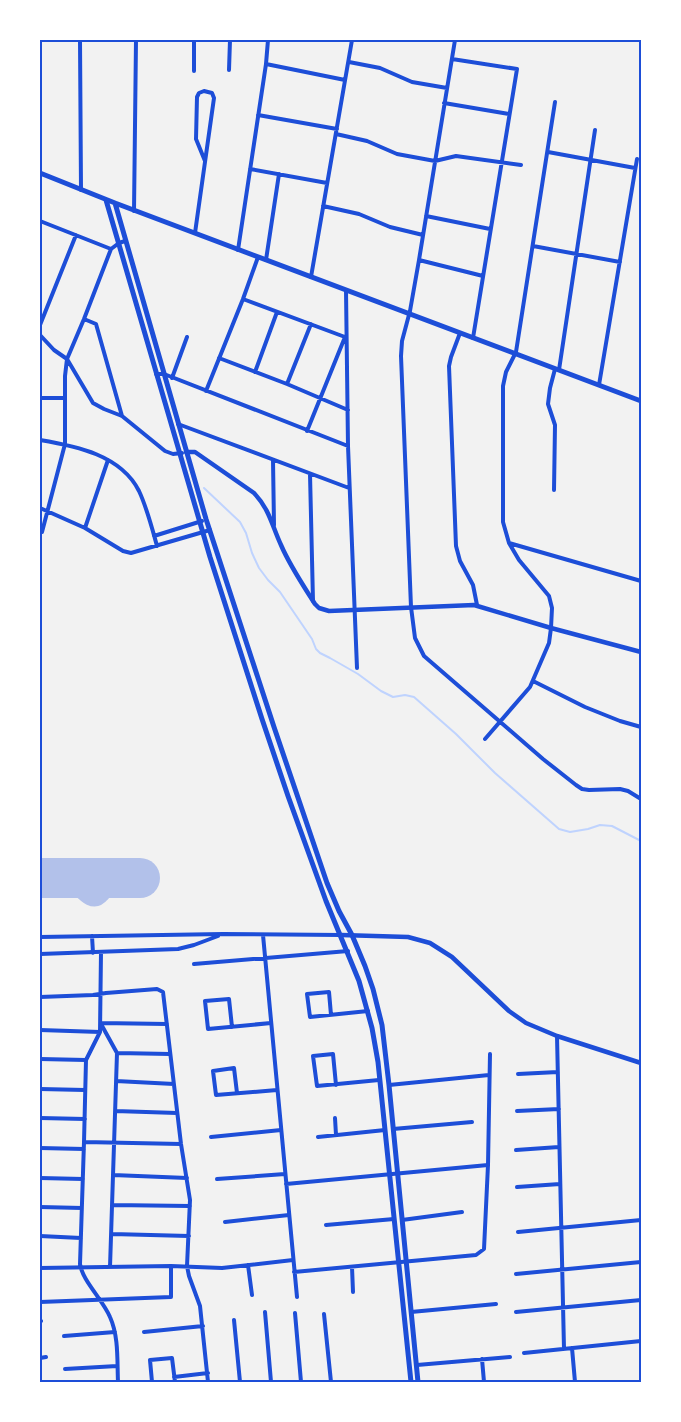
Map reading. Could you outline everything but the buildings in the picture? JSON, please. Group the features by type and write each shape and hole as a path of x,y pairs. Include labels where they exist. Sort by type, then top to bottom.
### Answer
{"main road":[{"path":"40,173 134,211 641,401"},
{"path":"106,200 202,532 262,719 320,884 348,951 368,1011 375,1045 385,1130 411,1382"},
{"path":"114,203 206,519 328,883 352,935 370,982 378,1010 390,1085 418,1382"}],"street":[{"path":"80,40 80,190"},
{"path":"134,211 136,40"},
{"path":"194,40 194,71"},
{"path":"228,70 230,40"},
{"path":"238,250 268,40"},
{"path":"311,277 352,40"},
{"path":"455,40 410,314 402,341 401,356 411,607 415,638 424,656 543,759 576,785 582,789 620,789 641,798"},
{"path":"452,59 516,69 473,338"},
{"path":"348,62 380,68 412,82 447,88"},
{"path":"266,64 345,80"},
{"path":"195,233 214,98 212,93 204,91 199,93 197,97 196,134 205,161"},
{"path":"485,739 530,687 549,643 551,628 552,608 549,596 509,544 503,522 503,386 506,372 516,353 555,102"},
{"path":"444,103 509,114"},
{"path":"258,114 337,129"},
{"path":"554,490 555,425 548,404 550,388 557,370 577,254 595,130"},
{"path":"336,134 367,141 398,154 435,161 456,156 522,165"},
{"path":"548,152 635,168"},
{"path":"599,385 637,159"},
{"path":"250,169 327,183"},
{"path":"266,260 279,174"},
{"path":"323,206 359,214 390,227 423,235"},
{"path":"426,216 490,229"},
{"path":"41,222 111,249"},
{"path":"40,326 76,235"},
{"path":"42,532 65,444 64,376 66,359 111,249 119,243 126,241"},
{"path":"533,246 620,262"},
{"path":"206,391 258,257"},
{"path":"419,260 483,276"},
{"path":"346,290 349,488 357,668"},
{"path":"243,299 346,337"},
{"path":"255,372 277,312"},
{"path":"84,318 96,324 122,416"},
{"path":"287,384 311,324"},
{"path":"460,333 451,357 449,369 456,546 460,561 473,586 477,605"},
{"path":"40,335 54,350 66,359 93,403 122,416 164,451 173,454 195,452 254,493 262,502 274,525 281,545 313,601 319,608 326,611 464,604 477,605 551,628 641,652"},
{"path":"172,378 187,337"},
{"path":"308,431 346,337"},
{"path":"219,358 348,410"},
{"path":"156,374 164,374 348,446"},
{"path":"40,398 65,398"},
{"path":"178,424 349,488"},
{"path":"40,440 86,450 126,471 139,491 157,546"},
{"path":"85,528 108,460"},
{"path":"272,460 274,525"},
{"path":"310,474 313,601"},
{"path":"40,508 85,528 128,553 135,553 210,530"},
{"path":"154,536 206,519"},
{"path":"509,544 641,581"},
{"path":"532,681 585,707 641,727"},
{"path":"40,954 178,949 223,934"},
{"path":"40,937 223,934 408,936 430,943 452,958 514,1016 532,1026 641,1063"},
{"path":"262,935 297,1298"},
{"path":"92,936 93,953"},
{"path":"194,964 348,951"},
{"path":"101,952 100,1032 86,1060 80,1268 110,1316 115,1332 118,1382"},
{"path":"40,997 157,989 163,994 190,1206 187,1266 189,1276 200,1302 208,1382"},
{"path":"331,1015 329,992 307,994 310,1017 331,1015 368,1011"},
{"path":"232,1027 229,999 205,1001 208,1029 232,1027 271,1023"},
{"path":"100,1023 166,1024"},
{"path":"100,1023 117,1053 110,1268"},
{"path":"40,1030 100,1032"},
{"path":"557,1036 564,1349"},
{"path":"117,1053 170,1054"},
{"path":"336,1085 333,1054 313,1056 317,1086 336,1085 379,1080"},
{"path":"294,1272 476,1255 484,1249 490,1054"},
{"path":"40,1059 86,1060"},
{"path":"237,1093 234,1068 213,1071 216,1095 277,1090"},
{"path":"518,1074 558,1072"},
{"path":"390,1085 489,1075"},
{"path":"116,1082 174,1084"},
{"path":"40,1089 85,1090"},
{"path":"517,1112 559,1108"},
{"path":"115,1111 178,1114"},
{"path":"40,1118 85,1119"},
{"path":"335,1118 336,1135"},
{"path":"394,1129 472,1122"},
{"path":"211,1137 281,1130"},
{"path":"318,1137 385,1130"},
{"path":"84,1142 182,1144"},
{"path":"516,1150 559,1147"},
{"path":"40,1148 84,1148"},
{"path":"286,1184 488,1165"},
{"path":"217,1179 285,1174"},
{"path":"113,1175 187,1178"},
{"path":"40,1178 83,1179"},
{"path":"517,1187 560,1184"},
{"path":"112,1205 190,1206"},
{"path":"40,1207 82,1208"},
{"path":"402,1220 462,1212"},
{"path":"225,1222 289,1216"},
{"path":"326,1225 394,1218"},
{"path":"518,1232 641,1220"},
{"path":"112,1234 189,1236"},
{"path":"40,1236 81,1238"},
{"path":"40,1268 187,1266 222,1268 293,1260"},
{"path":"516,1274 641,1262"},
{"path":"248,1265 252,1295"},
{"path":"40,1302 172,1297 171,1266"},
{"path":"352,1267 352,1292"},
{"path":"516,1312 641,1300"},
{"path":"412,1312 496,1304"},
{"path":"265,1312 271,1382"},
{"path":"295,1313 301,1382"},
{"path":"324,1314 331,1382"},
{"path":"234,1320 240,1382"},
{"path":"144,1332 203,1326"},
{"path":"64,1336 115,1332"},
{"path":"524,1353 641,1342"},
{"path":"572,1348 575,1382"},
{"path":"40,1358 46,1357"},
{"path":"417,1365 510,1357"},
{"path":"152,1382 150,1360 172,1358 174,1382"},
{"path":"482,1360 484,1382"},
{"path":"64,1369 117,1366"},
{"path":"174,1377 208,1373"}],"waterway":[{"path":"204,488 240,522 259,568 280,592 320,653 358,674 381,691 393,697 405,695 414,697 456,734 495,773 559,829 570,832 600,825 612,826 641,841"}],"taxiway":[{"path":"64,878 75,884 91,898 98,897 104,891 103,879"}],"runway":[{"path":"40,878 140,878"}]}
